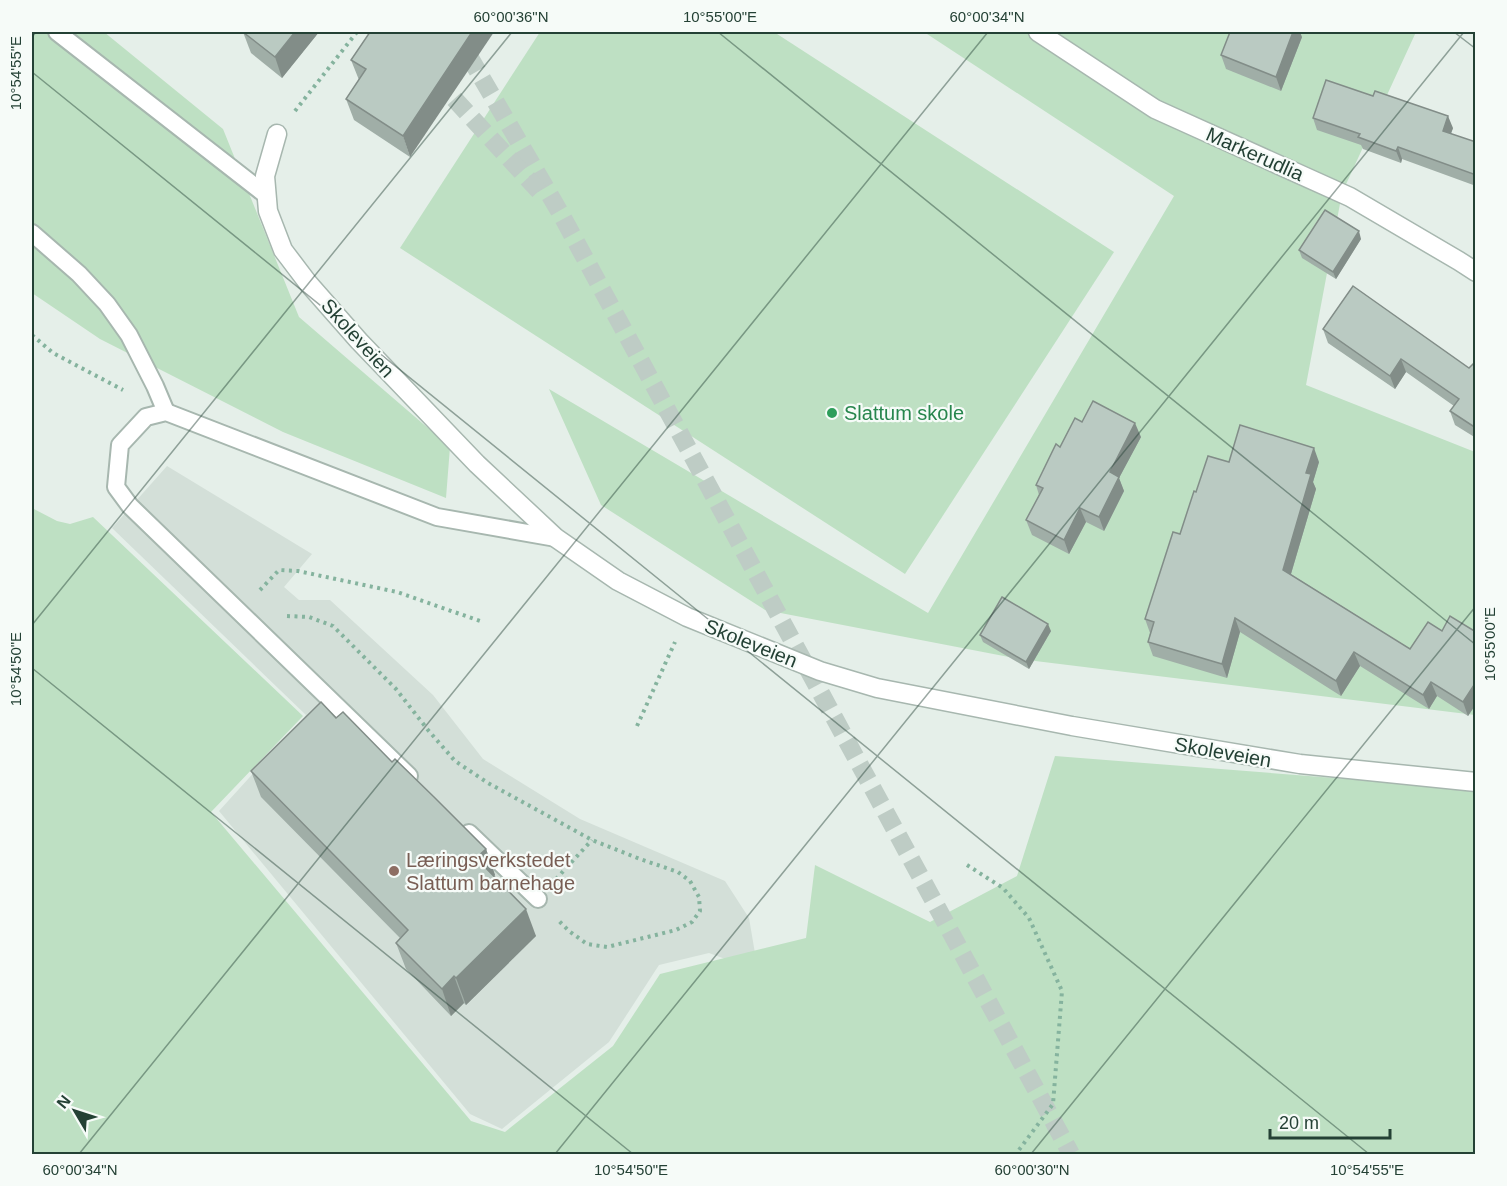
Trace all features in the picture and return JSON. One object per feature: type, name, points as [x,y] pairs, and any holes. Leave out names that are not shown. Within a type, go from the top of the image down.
[{"type":"street","name":"Markerudlia","points":[[1038,32],[1155,109],[1350,197],[1476,272]]},
{"type":"street","name":"Skoleveien","points":[[277,134],[265,176],[268,211],[283,250],[308,283],[359,341],[477,464],[556,538],[618,581],[687,617],[820,671],[877,688],[1072,726],[1300,765],[1476,782]]},
{"type":"lane","points":[[57,32],[266,195]]},
{"type":"lane","points":[[32,233],[78,274],[107,304],[129,334],[166,412]]},
{"type":"lane","points":[[418,784],[130,506],[116,487],[120,445],[146,417],[166,412],[437,517],[556,538]]},
{"type":"lane","points":[[461,825],[538,899]]},
{"type":"path","points":[[277,134],[357,32]]},
{"type":"path","points":[[32,335],[53,353],[166,412]]},
{"type":"path","points":[[238,612],[279,570],[298,571],[397,592],[480,621]]},
{"type":"path","points":[[238,612],[309,617],[333,626],[396,689],[455,760],[488,783],[592,840],[678,872],[690,881],[699,897],[700,911],[692,922],[676,930],[607,947],[587,944],[569,931],[538,899],[592,840]]},
{"type":"path","points":[[637,726],[687,617]]},
{"type":"path","points":[[967,865],[1003,888],[1029,918],[1062,991],[1053,1104],[1016,1155]]},
{"type":"shaded area","points":[[167,466],[312,554],[284,587],[299,600],[330,600],[433,695],[483,759],[580,819],[725,881],[749,918],[758,971],[709,953],[659,965],[609,1042],[502,1129],[470,1114],[219,811],[306,715],[112,528]]},
{"type":"green space","points":[[32,32],[104,32],[223,129],[299,317],[450,447],[446,498],[283,432],[100,339],[32,293]]},
{"type":"green space","name":"Slattum skole","points":[[540,32],[774,32],[1114,252],[905,574],[400,248]]},
{"type":"green space","points":[[924,32],[1416,32],[1342,193],[1306,385],[1475,452],[1475,715],[1019,659],[765,610],[601,505],[549,389],[928,613],[1174,196]]},
{"type":"green space","points":[[32,508],[57,521],[70,524],[93,517],[303,716],[211,812],[471,1121],[505,1132],[613,1046],[660,974],[806,938],[815,865],[930,922],[1017,876],[1055,756],[1475,789],[1475,1154],[32,1154]]},
{"type":"building","points":[[243,32],[295,32],[275,57]]},
{"type":"building","points":[[370,32],[472,32],[403,136],[346,99],[366,69],[351,60]]},
{"type":"building","points":[[1230,32],[1293,32],[1276,77],[1221,55]]},
{"type":"building","points":[[1326,80],[1373,96],[1375,91],[1448,116],[1443,131],[1476,142],[1476,175],[1398,147],[1396,151],[1358,137],[1360,134],[1313,118]]},
{"type":"building","points":[[1325,210],[1359,231],[1333,272],[1299,250]]},
{"type":"building","points":[[1353,286],[1469,368],[1476,361],[1476,428],[1450,411],[1459,399],[1401,359],[1390,376],[1323,329]]},
{"type":"building","points":[[1093,401],[1135,423],[1110,472],[1119,477],[1099,517],[1080,508],[1064,540],[1026,520],[1043,488],[1036,485],[1056,444],[1060,447],[1075,418],[1082,422]]},
{"type":"building","points":[[1240,425],[1314,448],[1306,473],[1311,474],[1283,570],[1410,649],[1428,622],[1442,631],[1450,616],[1476,632],[1476,682],[1463,702],[1431,682],[1423,695],[1354,652],[1336,681],[1235,618],[1222,664],[1148,642],[1154,622],[1145,619],[1173,532],[1180,534],[1208,456],[1229,462]]},
{"type":"building","points":[[1002,597],[1048,624],[1026,662],[980,635]]},
{"type":"building","points":[[321,702],[336,718],[343,712],[392,762],[395,759],[486,849],[476,858],[526,909],[442,989],[396,943],[408,930],[251,771]]},
{"type":"tunnel","points":[[455,32],[562,216],[1071,1154]]},
{"type":"tunnel","points":[[436,79],[539,191]]},
{"type":"place","name":"Slattum skole","points":[[832,413]]},
{"type":"place","name":"Læringsverkstedet Slattum barnehage","points":[[394,871]]}]
